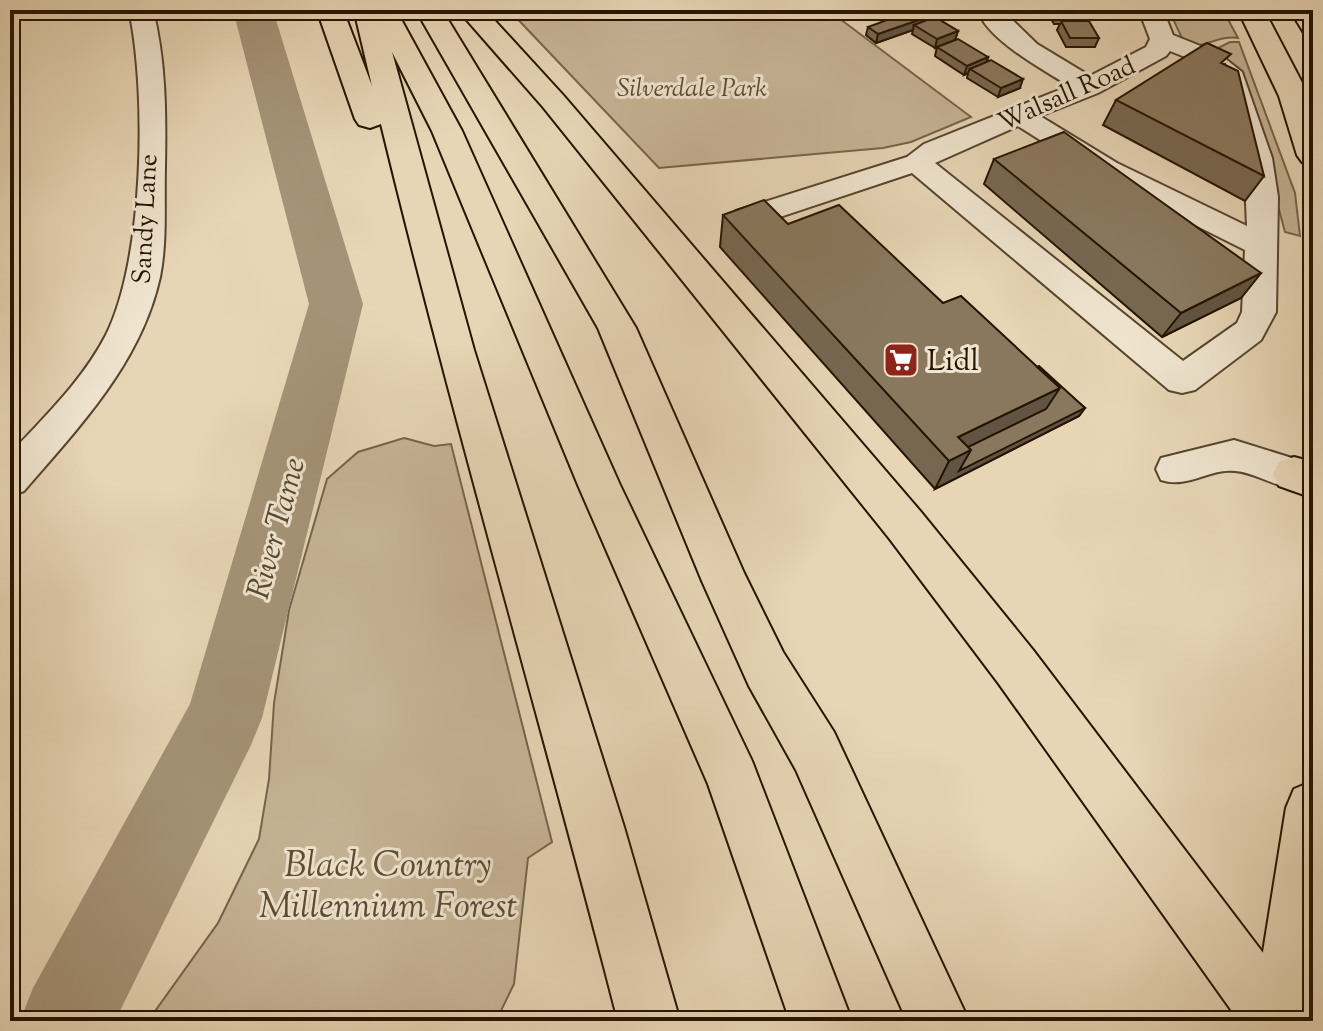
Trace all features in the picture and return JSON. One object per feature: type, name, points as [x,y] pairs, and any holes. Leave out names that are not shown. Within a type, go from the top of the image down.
[{"type":"main road","points":[[330,10],[455,350]]},
{"type":"main road","points":[[367,10],[455,350],[596,827],[649,1021]]},
{"type":"main road","points":[[383,10],[447,131],[599,485],[733,780],[821,1021]]},
{"type":"main road","points":[[429,10],[617,328],[737,607],[766,669],[815,751],[938,1021]]},
{"type":"main road","points":[[471,10],[553,101],[875,488],[1016,667],[1276,1021]]},
{"type":"main road","points":[[1251,10],[1294,96],[1313,155]]},
{"type":"main road","points":[[1303,10],[1313,27]]},
{"type":"main road","points":[[1283,1021],[1313,808]]},
{"type":"street","name":"Sandy Lane","points":[[10,480],[94,384],[134,318],[148,261],[149,237],[150,81],[147,29],[141,10]]},
{"type":"street","points":[[990,10],[992,17],[1028,49],[1089,87]]},
{"type":"street","name":"Walsall Road","points":[[747,218],[925,157],[1089,87],[1157,51],[1162,39],[1151,10]]},
{"type":"street","points":[[925,157],[1182,380],[1249,331],[1259,312],[1263,197],[1258,158],[1229,72],[1209,58],[1162,39]]},
{"type":"street","points":[[1020,115],[1057,143],[1261,245]]},
{"type":"street","points":[[1175,469],[1234,455],[1304,477]]},
{"type":"green space","name":"Silverdale Park","points":[[509,10],[828,10],[971,117],[911,142],[883,148],[659,168]]},
{"type":"green space","points":[[1169,10],[1223,10],[1238,38],[1185,45]]},
{"type":"green space","points":[[1230,42],[1239,42],[1295,193],[1300,236],[1285,232],[1248,94],[1210,52]]},
{"type":"green space","name":"Black Country Millennium Forest","points":[[404,438],[434,446],[451,444],[552,842],[528,858],[514,984],[496,1021],[148,1021],[218,923],[259,839],[269,779],[274,703],[289,610],[327,479],[358,452]]},
{"type":"building","points":[[914,10],[930,10],[936,14],[878,34],[868,27]]},
{"type":"building","points":[[1055,10],[1082,10],[1085,15],[1057,15]]},
{"type":"building","points":[[935,17],[958,31],[937,39],[914,25]]},
{"type":"building","points":[[1061,21],[1089,21],[1099,38],[1070,38]]},
{"type":"building","points":[[958,39],[988,57],[967,66],[937,47]]},
{"type":"building","points":[[1207,43],[1231,54],[1221,63],[1238,71],[1264,176],[1116,100]]},
{"type":"building","points":[[991,60],[1023,79],[1001,88],[970,69]]},
{"type":"building","points":[[1064,132],[1261,273],[1181,313],[994,159]]},
{"type":"building","name":"Lidl","points":[[764,200],[788,224],[839,205],[943,303],[961,296],[1060,388],[958,437],[971,450],[949,461],[723,215]]},
{"type":"building","points":[[1039,366],[1085,408],[959,471],[971,450],[968,447],[1046,409],[1060,388]]},
{"type":"waterway","name":"River Tame","points":[[66,1021],[224,718],[336,304],[253,10]]},
{"type":"place","name":"Lidl","points":[[901,360]]}]
